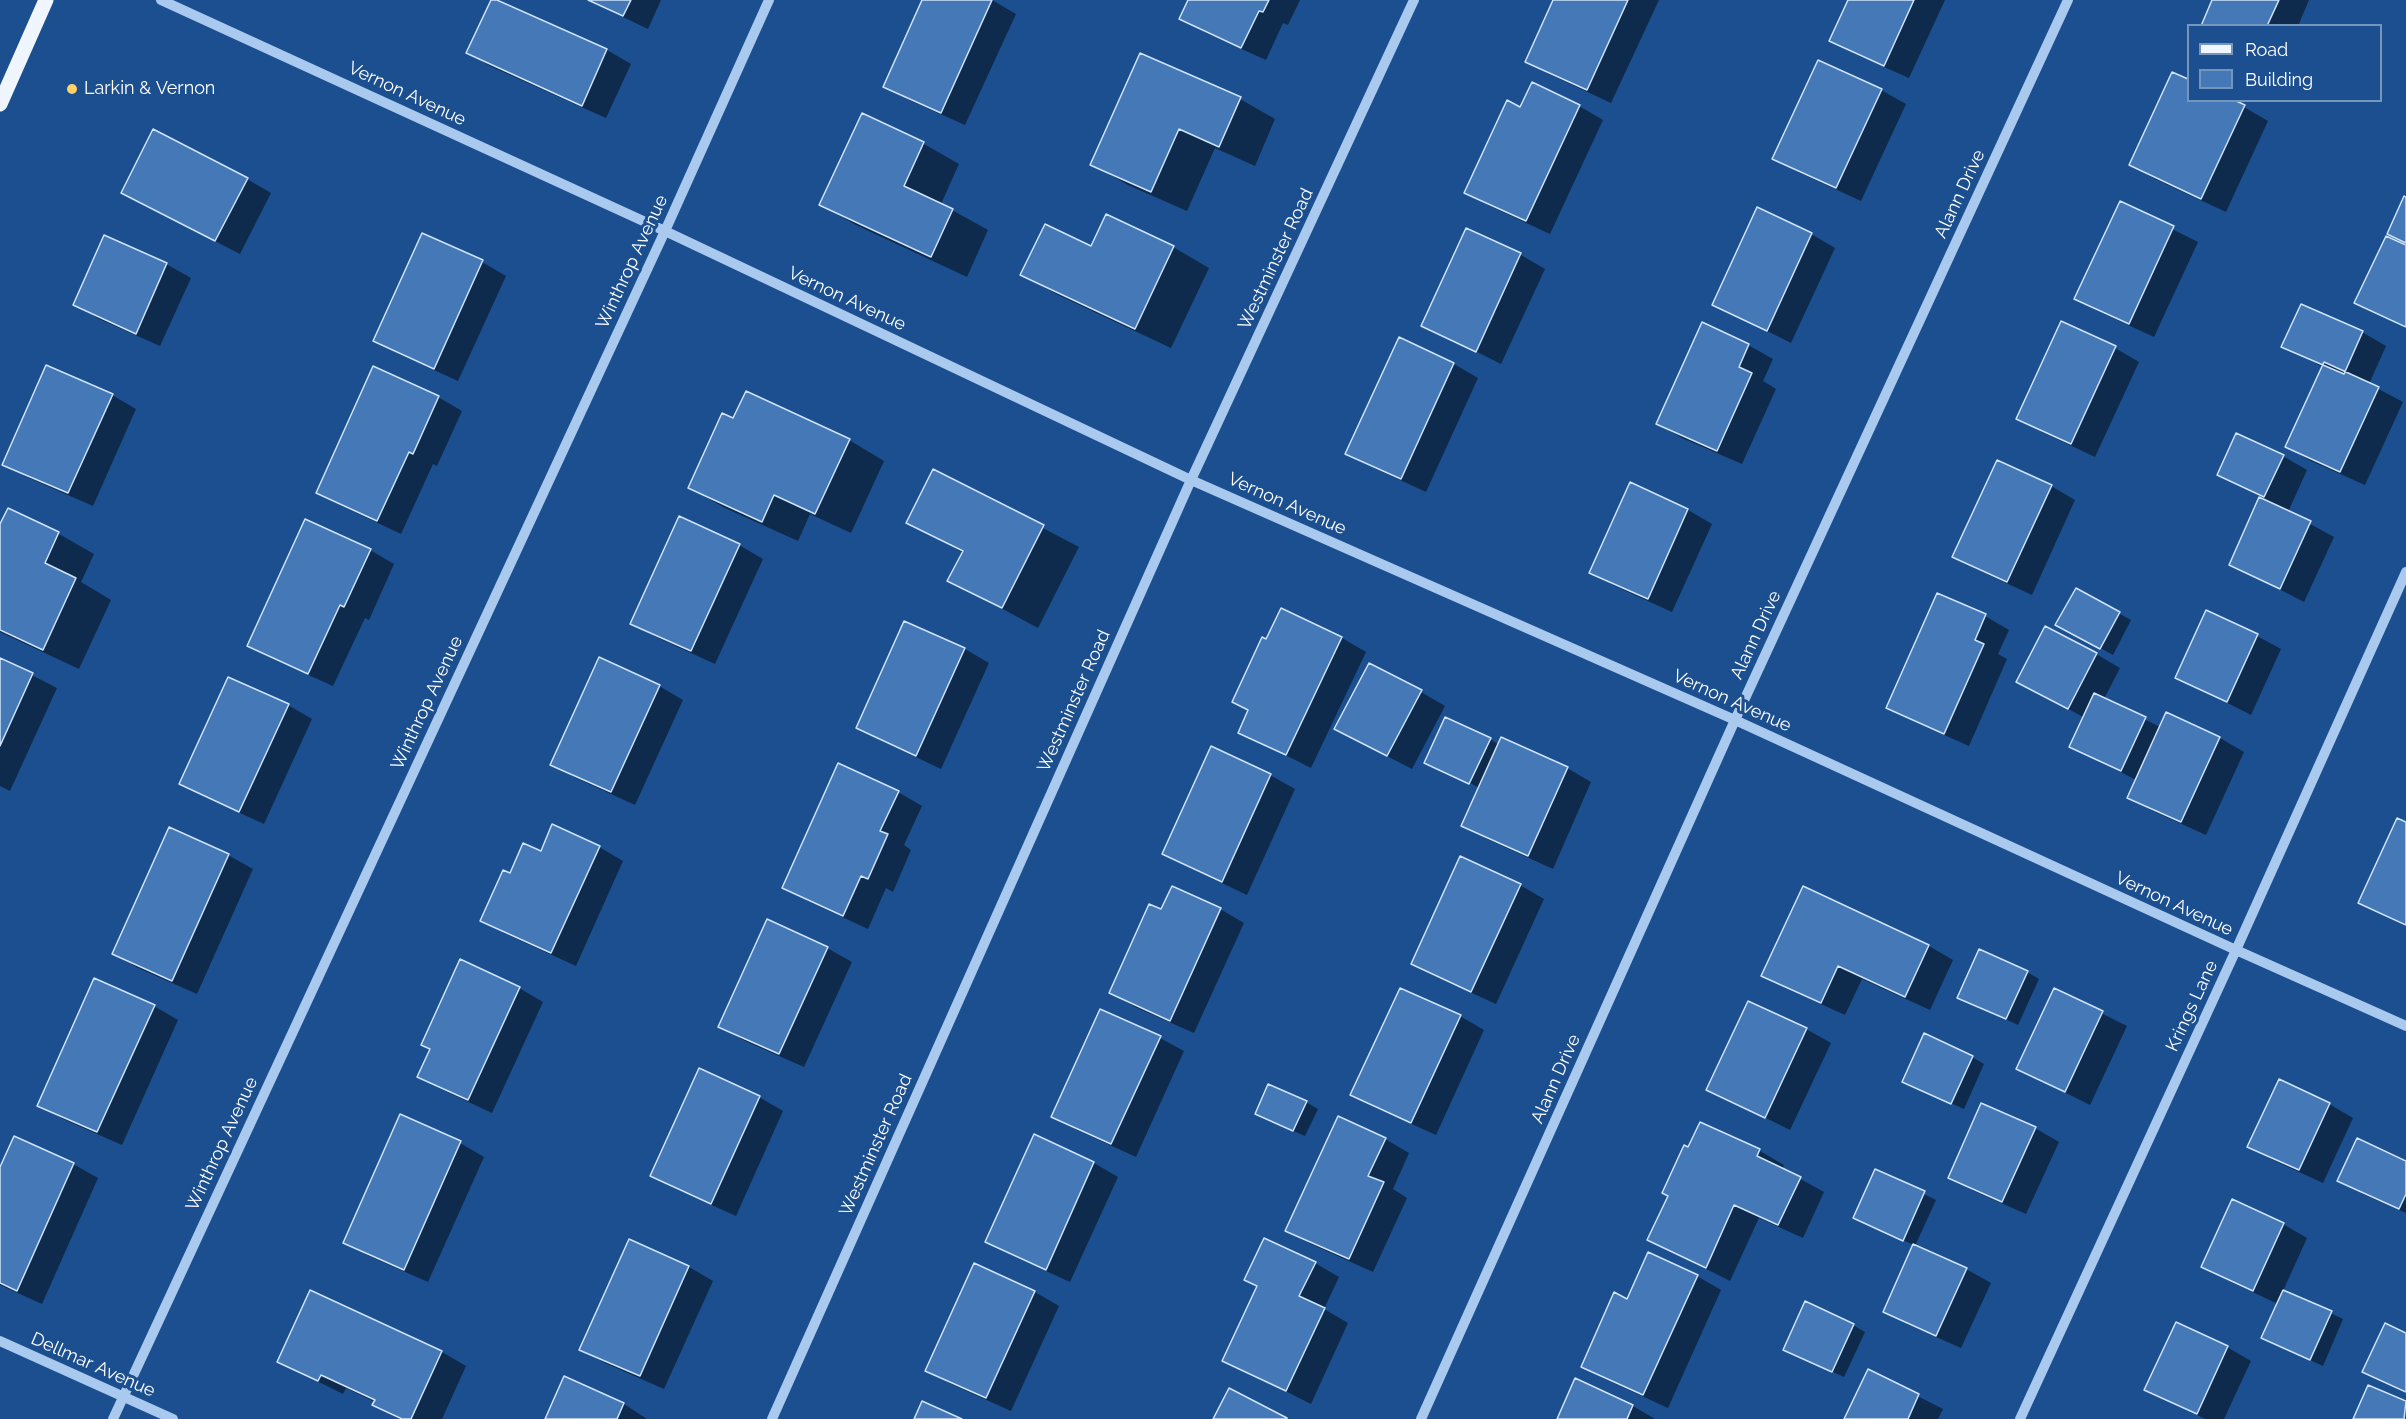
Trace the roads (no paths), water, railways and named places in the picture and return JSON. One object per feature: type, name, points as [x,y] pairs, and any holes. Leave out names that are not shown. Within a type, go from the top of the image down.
[{"type":"main road","points":[[0,104],[46,0]]},
{"type":"street","name":"Vernon Avenue","points":[[161,0],[665,231],[1191,480],[1735,720],[2406,1026]]},
{"type":"street","name":"Winthrop Avenue","points":[[113,1419],[665,231],[769,0]]},
{"type":"street","name":"Westminster Road","points":[[772,1419],[1191,480],[1414,0]]},
{"type":"street","name":"Alann Drive","points":[[1421,1419],[1735,720],[2068,0]]},
{"type":"street","name":"Krings Lane","points":[[2020,1419],[2236,950],[2406,572]]},
{"type":"street","name":"Dellmar Avenue","points":[[0,1341],[172,1419]]},
{"type":"place","name":"Larkin & Vernon","points":[[72,89]]}]
